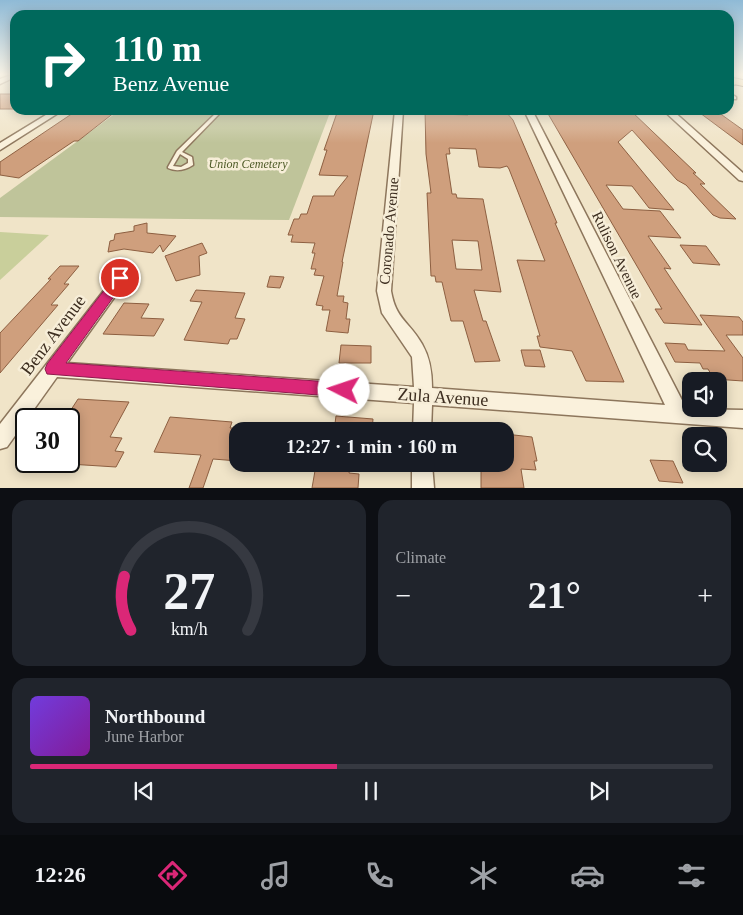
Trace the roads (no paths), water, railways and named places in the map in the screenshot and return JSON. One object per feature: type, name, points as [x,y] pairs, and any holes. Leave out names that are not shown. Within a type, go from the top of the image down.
[{"type":"street","points":[[0,147],[51,115]]},
{"type":"street","name":"Coronado Avenue","points":[[399,115],[384,302],[388,315],[412,342],[420,356],[423,372],[422,422]]},
{"type":"street","name":"Rulison Avenue","points":[[530,115],[679,414]]},
{"type":"street","points":[[673,115],[743,178]]},
{"type":"street","name":"Benz Avenue","points":[[0,440],[120,278]]},
{"type":"street","name":"Zula Avenue","points":[[53,369],[743,419]]},
{"type":"street","points":[[422,472],[423,488]]},
{"type":"lane","points":[[179,152],[215,115]]},
{"type":"park label","name":"Union Cemetery","points":[[248,164]]}]
